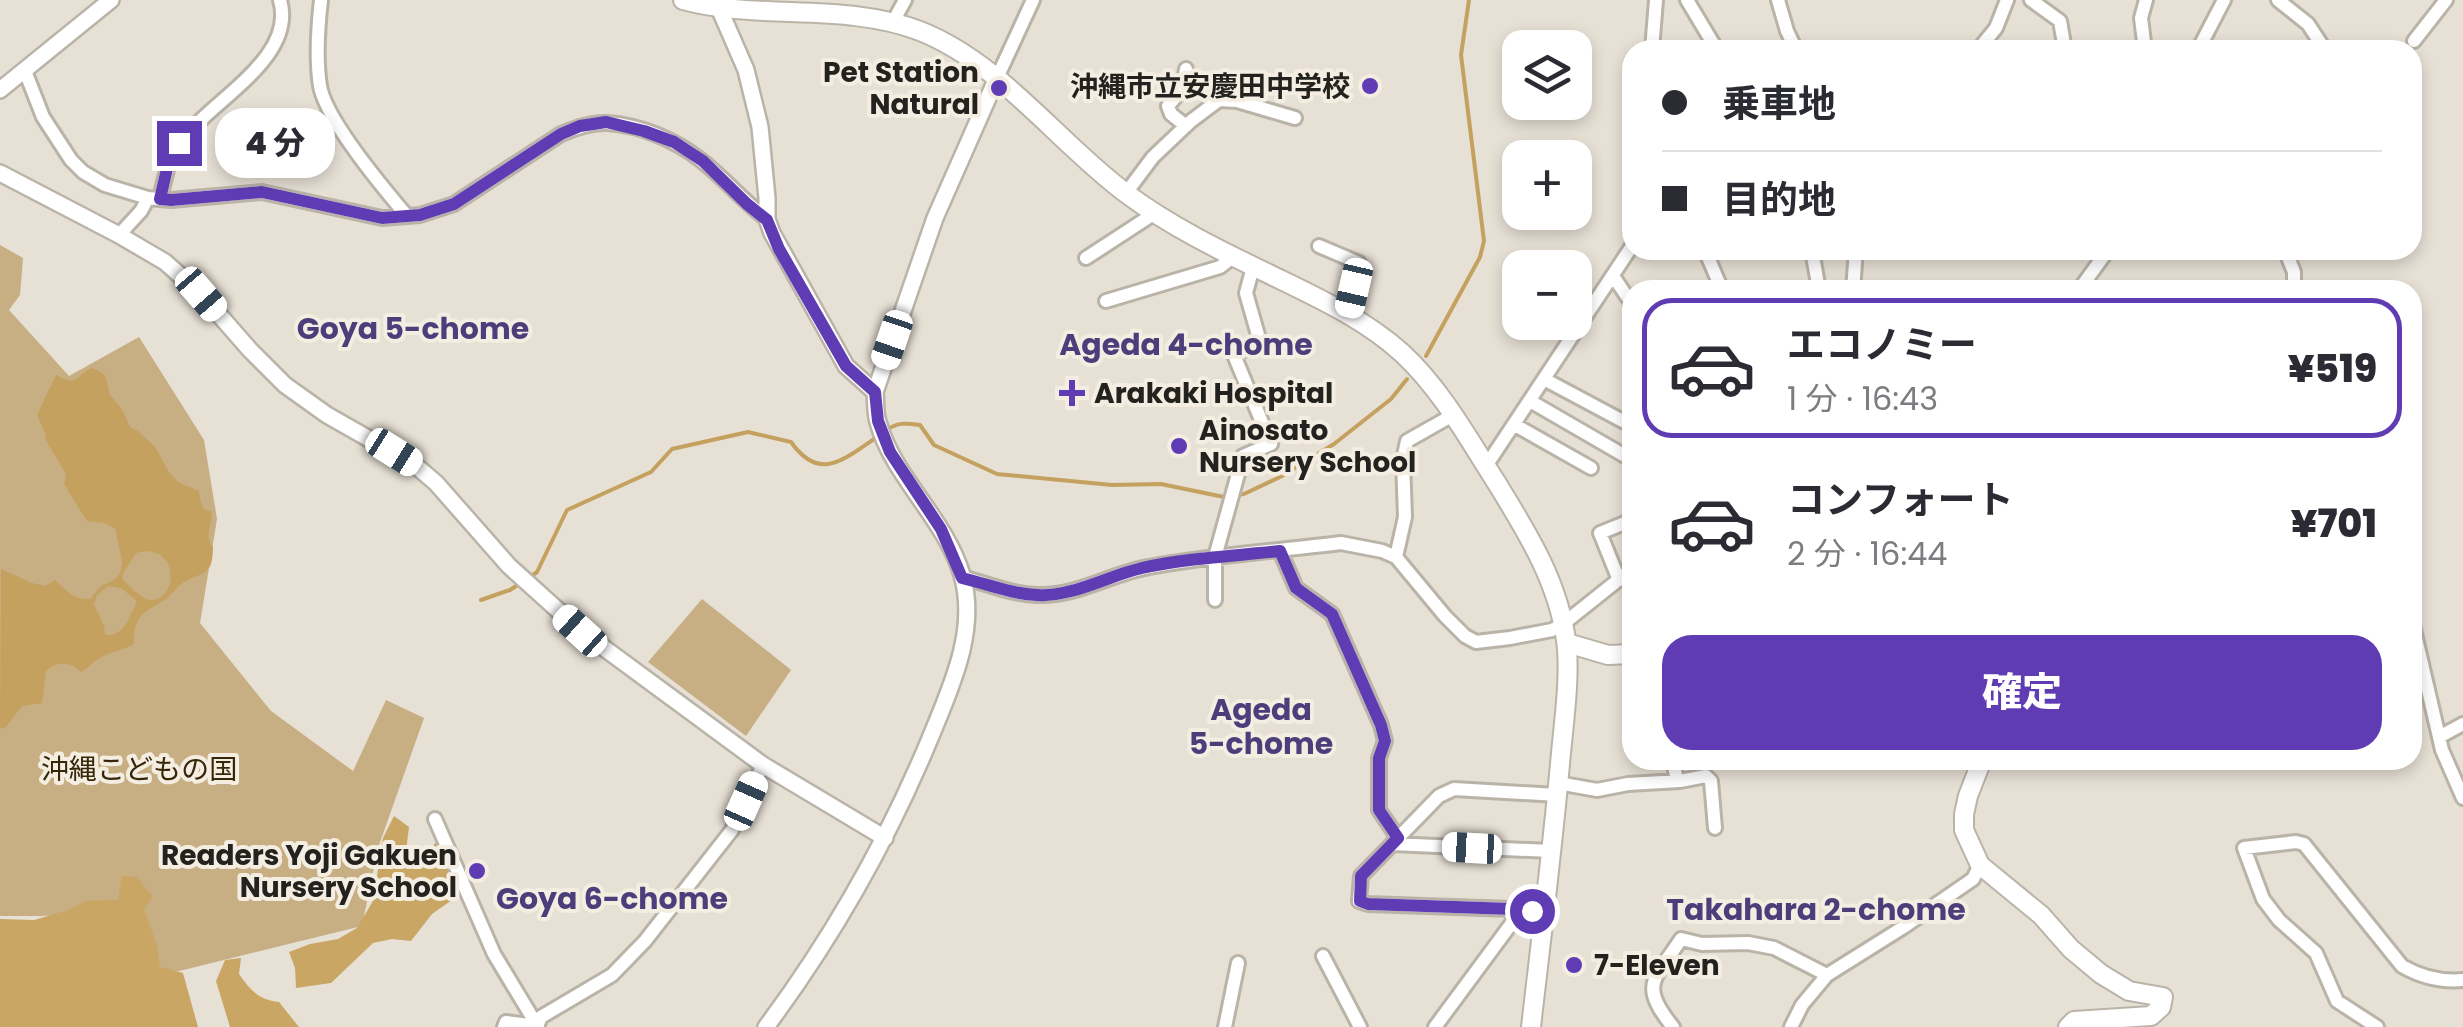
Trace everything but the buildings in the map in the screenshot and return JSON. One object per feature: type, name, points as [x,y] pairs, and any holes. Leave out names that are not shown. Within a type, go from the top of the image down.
[{"type":"main road","points":[[682,0],[719,8],[836,14],[893,22],[954,47],[967,54],[1126,193],[1253,267],[1370,327],[1433,387],[1522,524],[1546,570],[1567,644],[1566,699],[1551,851],[1536,912],[1531,1027]]},
{"type":"main road","points":[[1567,644],[1608,655],[1622,654]]},
{"type":"main road","points":[[1978,770],[1968,796],[1964,830],[1980,865],[2041,915],[2100,974],[2130,991],[2163,997],[2151,1016],[2074,1021],[2068,1027]]},
{"type":"street","points":[[119,235],[154,199],[179,143],[272,51],[280,33],[280,0]]},
{"type":"street","points":[[321,0],[320,88],[364,162],[407,216]]},
{"type":"street","points":[[893,22],[904,0]]},
{"type":"street","points":[[766,1027],[829,934],[885,838],[949,692],[961,654],[966,605],[962,578],[941,529],[890,452],[882,433],[875,392],[935,218],[1032,0]]},
{"type":"street","points":[[1653,40],[1656,0]]},
{"type":"street","points":[[1687,0],[1711,40]]},
{"type":"street","points":[[1778,0],[1791,40]]},
{"type":"street","points":[[1986,40],[1996,28],[2007,0]]},
{"type":"street","points":[[2031,0],[2060,22],[2063,40]]},
{"type":"street","points":[[2144,40],[2141,18],[2146,0]]},
{"type":"street","points":[[2205,40],[2224,0]]},
{"type":"street","points":[[2278,0],[2308,24],[2319,40]]},
{"type":"street","points":[[2415,40],[2446,0]]},
{"type":"street","points":[[0,90],[102,3]]},
{"type":"street","points":[[719,8],[746,70],[760,127],[767,220],[779,249],[846,366],[875,392]]},
{"type":"street","points":[[1186,68],[1182,88],[1168,106],[1171,114],[1186,126]]},
{"type":"street","points":[[25,71],[43,116],[82,172],[105,185],[154,199],[262,192],[382,218],[420,215],[454,204],[561,134],[606,122],[674,142],[703,161],[767,220]]},
{"type":"street","points":[[1126,193],[1153,157],[1219,100],[1238,100],[1295,118]]},
{"type":"street","points":[[0,173],[165,262],[285,385],[436,483],[524,580],[580,631],[763,765],[885,838]]},
{"type":"street","points":[[1086,258],[1155,213]]},
{"type":"street","points":[[1319,246],[1360,263],[1348,314]]},
{"type":"street","points":[[1106,301],[1220,267],[1234,256]]},
{"type":"street","points":[[1486,466],[1623,260]]},
{"type":"street","points":[[1215,600],[1215,557],[1243,456],[1271,444],[1234,356],[1260,342],[1246,293],[1253,267]]},
{"type":"street","points":[[1613,276],[1622,289]]},
{"type":"street","points":[[1544,380],[1622,421]]},
{"type":"street","points":[[1530,401],[1622,454]]},
{"type":"street","points":[[1396,557],[1406,516],[1403,460],[1407,441],[1453,415]]},
{"type":"street","points":[[1515,425],[1591,468]]},
{"type":"street","points":[[1618,580],[1600,534],[1622,524]]},
{"type":"street","points":[[962,578],[998,590],[1060,594],[1145,567],[1341,543],[1396,557],[1445,616],[1476,642],[1552,630],[1622,577]]},
{"type":"street","points":[[1280,551],[1296,588],[1332,614],[1381,725],[1385,741],[1379,758],[1379,810],[1395,841]]},
{"type":"street","points":[[2422,664],[2446,760],[2463,798]]},
{"type":"street","points":[[2439,737],[2463,724]]},
{"type":"street","points":[[537,1026],[541,1018],[612,975],[645,941],[732,830],[763,765]]},
{"type":"street","points":[[1674,770],[1676,781]]},
{"type":"street","points":[[1536,912],[1368,904],[1360,901],[1361,876],[1440,796],[1454,790],[1597,790],[1706,776],[1711,781],[1715,828]]},
{"type":"street","points":[[435,819],[494,954],[537,1026]]},
{"type":"street","points":[[1395,841],[1551,851]]},
{"type":"street","points":[[2377,1027],[2338,1001],[2316,952],[2279,920],[2263,899],[2244,848],[2304,844],[2402,966],[2431,978],[2463,980]]},
{"type":"street","points":[[1791,1027],[1802,1005],[1827,975],[1973,879],[1980,865]]},
{"type":"street","points":[[1435,1027],[1517,916],[1536,912]]},
{"type":"street","points":[[1672,1027],[1651,989],[1681,938],[1702,944],[1748,943],[1774,948],[1827,975]]},
{"type":"street","points":[[1323,956],[1360,1027]]},
{"type":"street","points":[[1225,1027],[1238,963]]},
{"type":"street","points":[[504,1027],[506,1022],[537,1026]]},
{"type":"green space","name":"沖縄こどもの国","points":[[0,245],[23,258],[20,295],[9,310],[69,376],[139,337],[204,440],[217,519],[200,623],[271,711],[353,771],[386,700],[424,718],[378,848],[362,926],[159,976],[139,910],[0,916]]},
{"type":"green space","points":[[702,599],[791,670],[746,736],[648,662]]},
{"type":"shaded area","points":[[93,368],[105,375],[110,395],[130,427],[155,447],[178,482],[199,491],[204,509],[212,512],[211,565],[140,617],[134,644],[99,659],[81,672],[68,664],[46,671],[42,703],[22,706],[0,729],[1,569],[45,586],[55,580],[84,599],[90,599],[120,573],[116,529],[87,521],[64,484],[66,474],[45,439],[37,415],[56,375],[74,380]],"holes":[[[136,553],[157,553],[169,567],[169,586],[158,599],[143,597],[123,580],[122,575]],[[108,586],[121,588],[137,601],[125,625],[111,635],[105,634],[94,604],[97,595]]]},
{"type":"shaded area","points":[[394,816],[409,827],[406,851],[422,859],[438,840],[459,895],[432,914],[411,941],[373,943],[331,983],[296,988],[289,952],[338,939],[357,928],[373,901],[383,838]]},
{"type":"shaded area","points":[[122,876],[137,877],[153,897],[144,909],[160,967],[183,973],[198,1027],[0,1027],[0,919],[34,920],[86,901],[118,900]]},
{"type":"shaded area","points":[[241,958],[239,974],[247,985],[260,996],[279,1002],[299,1027],[230,1027],[216,981],[225,960]]},
{"type":"waterway","points":[[1426,356],[1480,257],[1484,241],[1461,55],[1469,0]]},
{"type":"waterway","points":[[885,431],[901,424],[920,425],[934,445],[997,474],[1112,485],[1161,484],[1224,497],[1244,494],[1282,476],[1334,444],[1391,399],[1407,379]]},
{"type":"waterway","points":[[530,577],[537,572],[567,510],[651,472],[672,449],[748,432],[791,442],[812,462],[822,464],[843,459],[877,437]]},
{"type":"waterway","points":[[481,600],[522,582]]},
{"type":"place","name":"沖縄市立安慶田中学校","points":[[1370,86]]},
{"type":"place","name":"Pet Station Natural","points":[[999,88]]},
{"type":"place","name":"Arakaki Hospital","points":[[1072,393]]},
{"type":"place","name":"Ainosato Nursery School","points":[[1179,446]]},
{"type":"place","name":"Readers Yoji Gakuen Nursery School","points":[[477,871]]},
{"type":"place","name":"7-Eleven","points":[[1574,965]]},
{"type":"district","name":"Goya 5-chome","points":[[413,329]]},
{"type":"district","name":"Ageda 4-chome","points":[[1186,345]]},
{"type":"district","name":"Ageda 5-chome","points":[[1261,727]]},
{"type":"district","name":"Goya 6-chome","points":[[612,899]]},
{"type":"district","name":"Takahara 2-chome","points":[[1816,910]]},
{"type":"route","points":[[179,143],[169,160],[160,199],[262,192],[382,218],[420,215],[454,204],[561,134],[580,126],[606,122],[674,142],[703,161],[767,220],[779,249],[846,366],[875,392],[878,421],[890,452],[941,529],[962,578],[998,590],[1060,594],[1145,567],[1280,551],[1296,588],[1332,614],[1385,741],[1379,758],[1379,810],[1398,838],[1361,876],[1360,901],[1532,911]]}]
